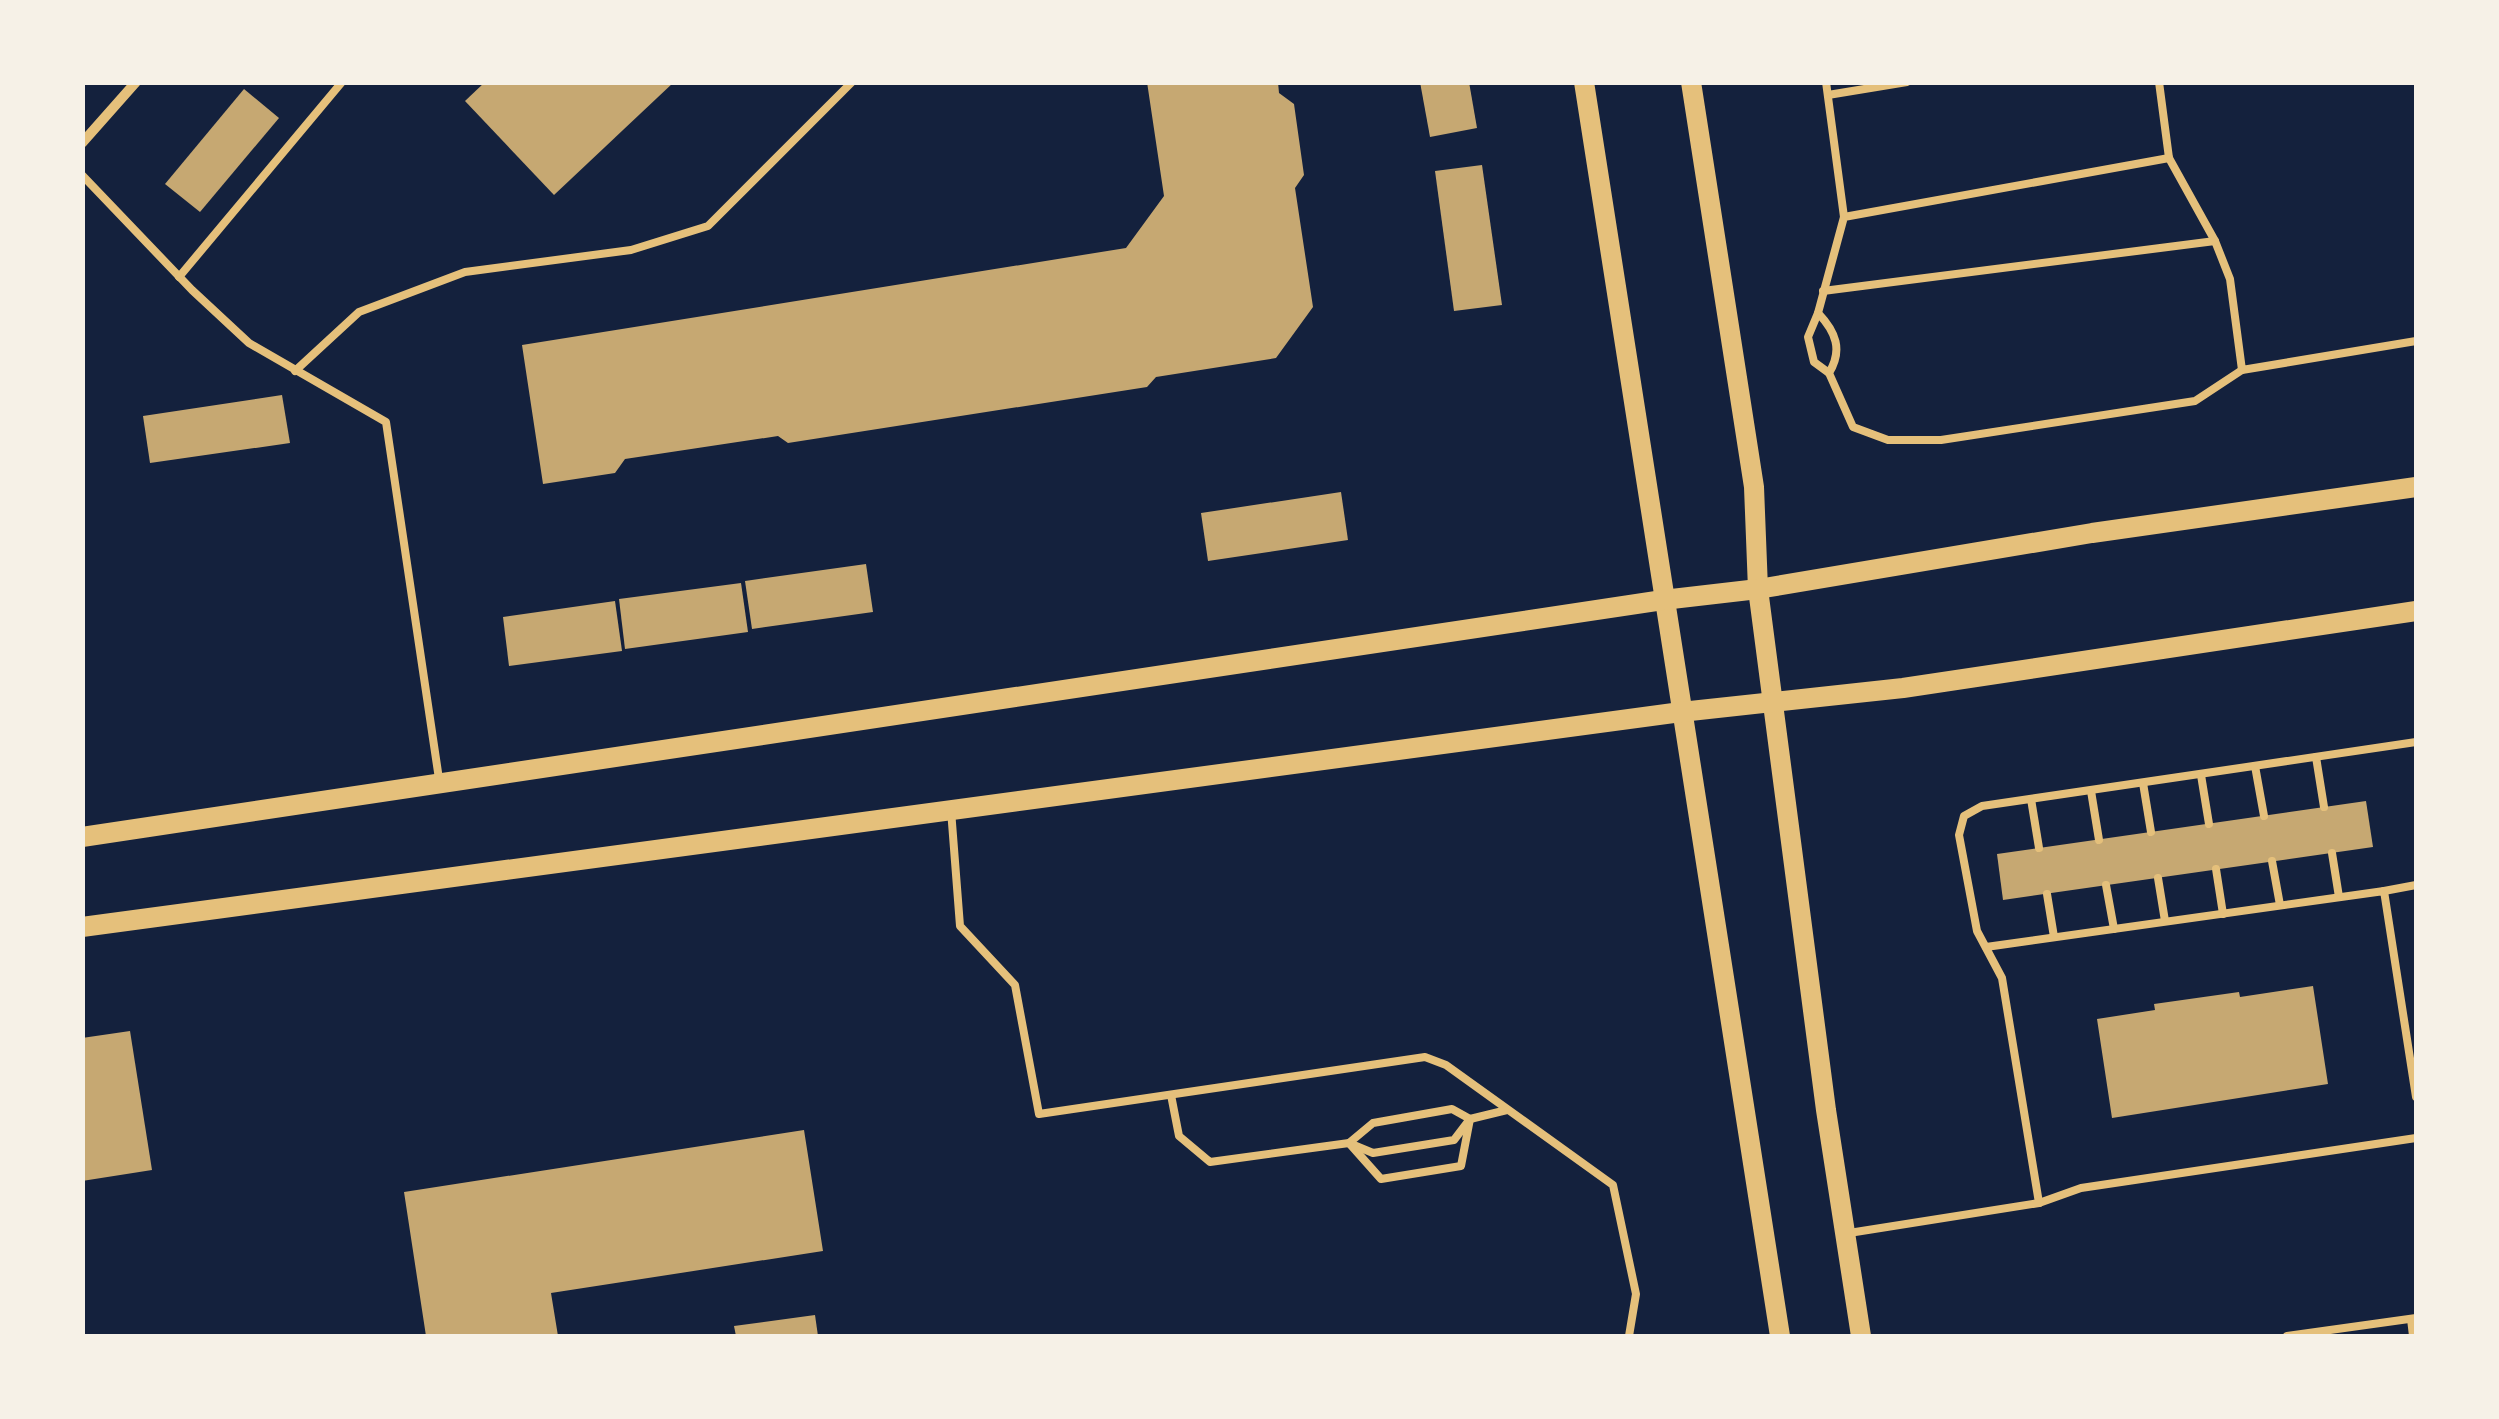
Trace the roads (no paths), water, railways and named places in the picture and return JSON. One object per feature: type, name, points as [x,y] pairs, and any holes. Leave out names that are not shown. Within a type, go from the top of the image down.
[{"type":"main road","points":[[1584,82],[1780,1336]]},
{"type":"main road","points":[[1691,82],[1754,487],[1758,589],[1861,1336]]},
{"type":"main road","points":[[82,837],[1663,600],[1758,589],[2092,533],[2416,486]]},
{"type":"main road","points":[[82,927],[1681,712],[1903,688],[2416,611]]},
{"type":"street","points":[[82,143],[136,82]]},
{"type":"lane","points":[[180,277],[342,82]]},
{"type":"lane","points":[[295,370],[359,312],[465,272],[631,250],[708,226],[852,82]]},
{"type":"lane","points":[[1826,82],[1844,217],[1808,338],[1814,362],[1829,373],[1853,427],[1888,440],[1942,440],[2195,401],[2242,370],[2416,341]]},
{"type":"lane","points":[[1828,96],[1908,82]]},
{"type":"lane","points":[[2159,82],[2169,158],[2215,241],[2230,279],[2242,370]]},
{"type":"lane","points":[[1844,217],[2169,158]]},
{"type":"lane","points":[[82,176],[248,343],[386,422],[440,784]]},
{"type":"lane","points":[[1823,291],[2215,241]]},
{"type":"lane","points":[[1818,313],[1834,330],[1838,359],[1829,373]]},
{"type":"lane","points":[[2039,1203],[2002,978],[1977,931],[1959,835],[1964,816],[1982,806],[2416,742]]},
{"type":"lane","points":[[2316,757],[2324,807]]},
{"type":"lane","points":[[2255,766],[2264,816]]},
{"type":"lane","points":[[2201,775],[2208,824]]},
{"type":"lane","points":[[2144,783],[2151,832]]},
{"type":"lane","points":[[2091,791],[2098,840]]},
{"type":"lane","points":[[2031,799],[2039,848]]},
{"type":"lane","points":[[950,809],[960,926],[1014,985],[1039,1114],[1425,1057],[1446,1066],[1613,1185],[1636,1294],[1629,1336]]},
{"type":"lane","points":[[2332,852],[2339,898]]},
{"type":"lane","points":[[2272,861],[2280,905]]},
{"type":"lane","points":[[2216,870],[2223,914]]},
{"type":"lane","points":[[2158,878],[2166,921]]},
{"type":"lane","points":[[2106,885],[2114,929]]},
{"type":"lane","points":[[1986,947],[2416,885]]},
{"type":"lane","points":[[2384,891],[2416,1097]]},
{"type":"lane","points":[[2047,894],[2054,938]]},
{"type":"lane","points":[[1171,1095],[1180,1136],[1210,1162],[1349,1143],[1373,1152],[1454,1140],[1470,1119],[1508,1110]]},
{"type":"lane","points":[[1349,1143],[1373,1123],[1452,1109],[1470,1119]]},
{"type":"lane","points":[[1349,1143],[1381,1179],[1461,1166],[1470,1119]]},
{"type":"lane","points":[[1844,1234],[2039,1203],[2081,1188],[2416,1138]]},
{"type":"lane","points":[[2290,1336],[2414,1319],[2413,1336]]}]
